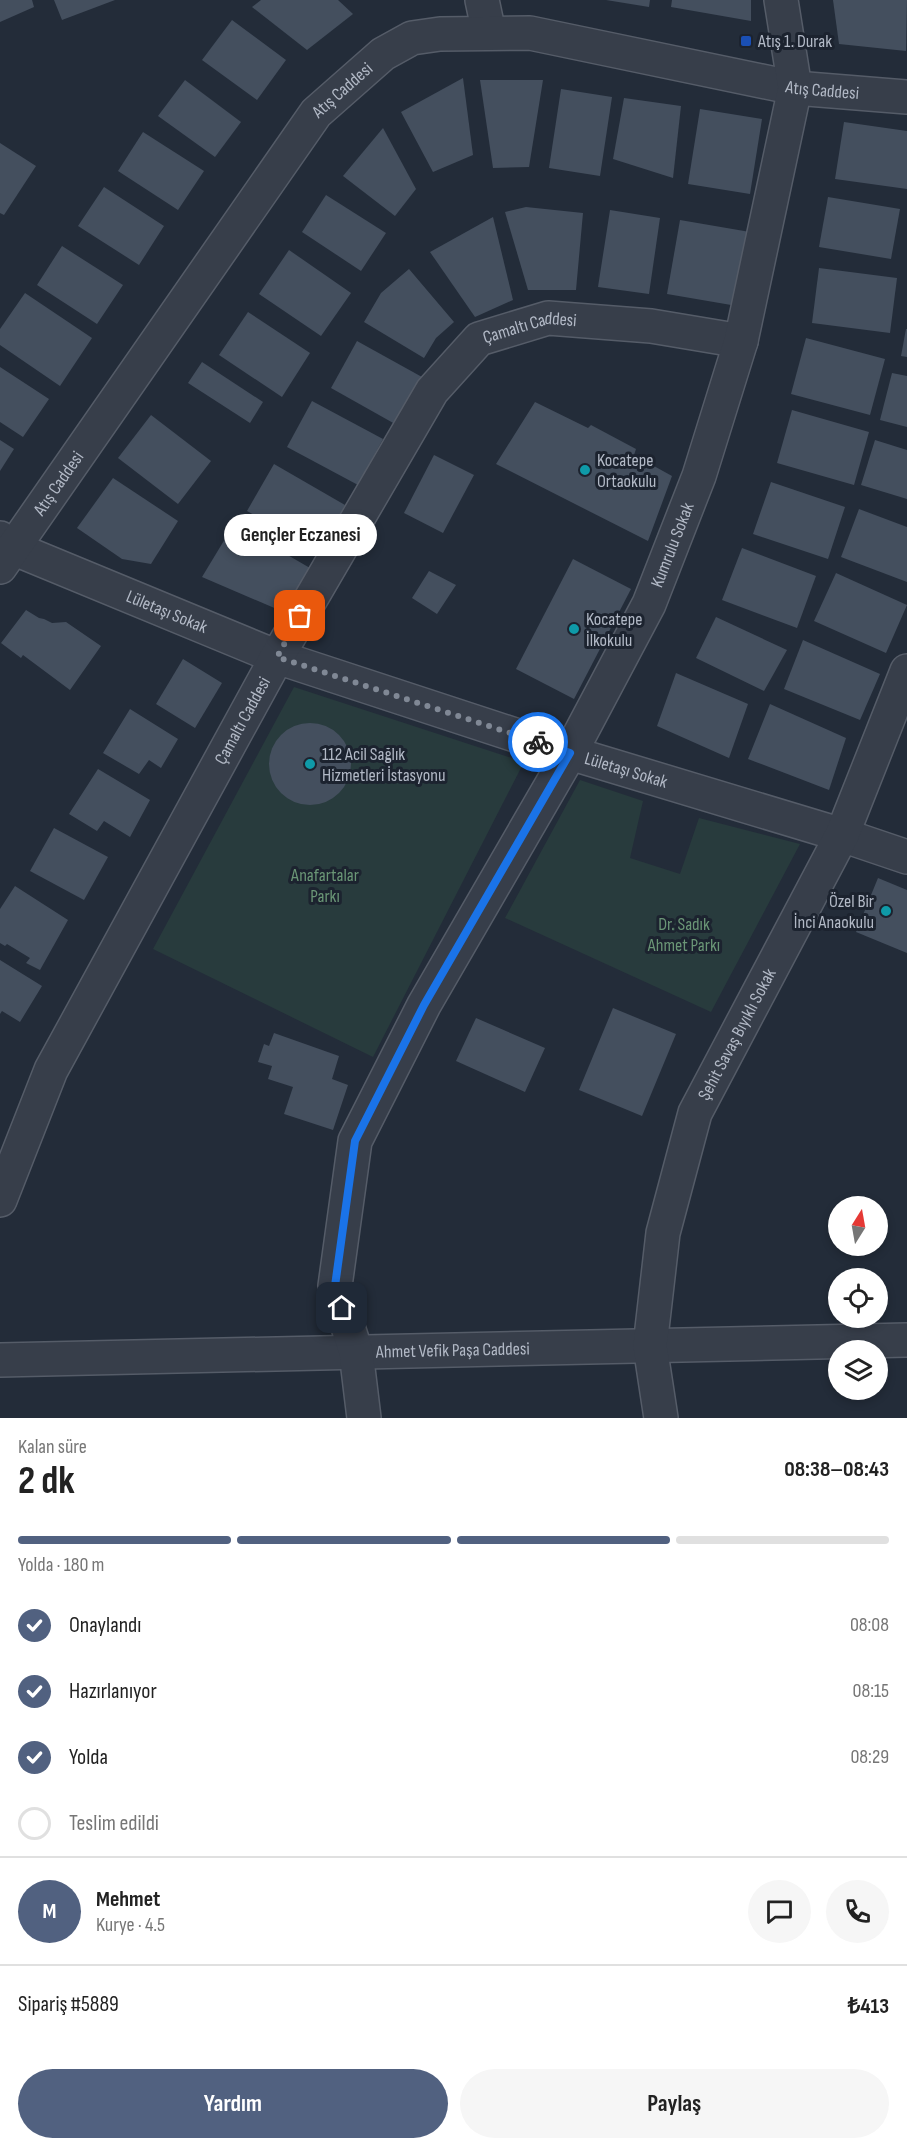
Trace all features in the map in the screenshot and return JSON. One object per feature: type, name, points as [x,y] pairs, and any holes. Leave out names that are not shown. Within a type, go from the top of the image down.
[{"type":"street","points":[[482,0],[489,33]]},
{"type":"street","name":"Kumrulu Sokak","points":[[364,1418],[356,1352],[335,1286],[355,1141],[424,1005],[570,753],[649,604],[699,476],[741,341],[795,88],[781,0]]},
{"type":"street","name":"Atış Caddesi","points":[[4,551],[316,113],[383,54],[412,38],[440,34],[530,33],[795,88],[907,98]]},
{"type":"street","name":"Çamaltı Caddesi","points":[[0,1200],[51,1070],[277,657],[432,391],[478,339],[548,318],[651,326],[741,341]]},
{"type":"street","name":"Lületaşı Sokak","points":[[4,551],[277,657],[570,753],[842,835],[907,857]]},
{"type":"street","name":"Şehit Savaş Bıyıklı Sokak","points":[[661,1418],[650,1346],[663,1233],[695,1113],[842,835],[907,671]]},
{"type":"street","name":"Ahmet Vefik Paşa Caddesi","points":[[0,1360],[907,1340]]},
{"type":"green space","name":"Anafartalar Parkı","points":[[294,687],[524,762],[373,1057],[153,949]]},
{"type":"green space","name":"Dr. Sadık Ahmet Parkı","points":[[580,780],[643,801],[630,858],[680,874],[699,818],[800,844],[711,1012],[505,918]]},
{"type":"building","points":[[0,0],[32,0],[34,7],[0,22]]},
{"type":"building","points":[[54,0],[115,0],[62,20]]},
{"type":"building","points":[[261,0],[338,0],[353,14],[307,50],[252,7]]},
{"type":"building","points":[[606,0],[650,0],[649,7]]},
{"type":"building","points":[[672,0],[751,0],[751,21],[671,7]]},
{"type":"building","points":[[833,0],[907,0],[906,51],[839,44]]},
{"type":"building","points":[[232,20],[286,60],[257,100],[202,60]]},
{"type":"building","points":[[463,78],[473,155],[433,172],[401,112]]},
{"type":"building","points":[[185,80],[241,122],[215,157],[158,116]]},
{"type":"building","points":[[480,80],[543,80],[529,167],[493,168]]},
{"type":"building","points":[[561,89],[612,97],[600,176],[549,168]]},
{"type":"building","points":[[624,98],[681,106],[673,178],[613,159]]},
{"type":"building","points":[[700,109],[762,119],[750,194],[688,184]]},
{"type":"building","points":[[844,122],[907,131],[907,189],[835,179]]},
{"type":"building","points":[[383,128],[416,189],[395,216],[343,176]]},
{"type":"building","points":[[143,132],[204,171],[178,210],[118,171]]},
{"type":"building","points":[[0,143],[36,166],[4,215],[0,213]]},
{"type":"building","points":[[104,187],[164,226],[139,265],[78,226]]},
{"type":"building","points":[[326,195],[386,233],[361,271],[302,232]]},
{"type":"building","points":[[828,197],[900,209],[891,259],[819,247]]},
{"type":"building","points":[[526,207],[583,213],[576,290],[528,290],[505,212]]},
{"type":"building","points":[[610,210],[660,218],[649,294],[598,287]]},
{"type":"building","points":[[493,217],[513,300],[475,317],[430,252]]},
{"type":"building","points":[[680,220],[750,232],[737,306],[667,294]]},
{"type":"building","points":[[62,246],[123,285],[97,324],[37,285]]},
{"type":"building","points":[[289,250],[351,293],[321,336],[259,294]]},
{"type":"building","points":[[819,268],[897,278],[890,333],[812,323]]},
{"type":"building","points":[[409,269],[454,322],[436,338],[424,358],[364,322],[381,293]]},
{"type":"building","points":[[25,293],[92,338],[60,386],[0,345],[0,329]]},
{"type":"building","points":[[248,312],[310,353],[282,397],[219,355]]},
{"type":"building","points":[[907,329],[907,357],[901,356]]},
{"type":"building","points":[[806,338],[885,359],[870,415],[791,394]]},
{"type":"building","points":[[357,341],[422,377],[395,424],[331,388]]},
{"type":"building","points":[[202,362],[263,402],[250,423],[188,383]]},
{"type":"building","points":[[0,367],[49,399],[23,437],[0,422]]},
{"type":"building","points":[[892,373],[907,376],[907,427],[880,420]]},
{"type":"building","points":[[312,401],[383,439],[358,485],[287,447]]},
{"type":"building","name":"Kocatepe Ortaokulu","points":[[535,402],[588,428],[591,425],[636,449],[634,455],[672,476],[648,541],[496,464]]},
{"type":"building","points":[[792,410],[869,432],[854,485],[777,463]]},
{"type":"building","points":[[151,415],[211,461],[178,504],[118,458]]},
{"type":"building","points":[[0,440],[14,449],[0,471]]},
{"type":"building","points":[[875,440],[907,450],[907,499],[861,485]]},
{"type":"building","points":[[434,455],[474,475],[443,533],[404,513]]},
{"type":"building","points":[[274,464],[345,505],[320,551],[247,511]]},
{"type":"building","points":[[113,478],[178,521],[151,564],[122,559],[77,528]]},
{"type":"building","points":[[771,482],[845,507],[828,559],[753,534]]},
{"type":"building","points":[[859,509],[907,527],[907,582],[841,557]]},
{"type":"building","points":[[234,524],[310,568],[286,613],[202,577]]},
{"type":"building","points":[[742,548],[816,576],[797,628],[722,600]]},
{"type":"building","name":"Kocatepe İlkokulu","points":[[573,559],[631,589],[574,699],[516,669]]},
{"type":"building","points":[[429,571],[456,585],[437,614],[412,598]]},
{"type":"building","points":[[836,573],[907,605],[886,653],[814,621]]},
{"type":"building","points":[[26,610],[52,623],[66,622],[101,646],[70,690],[23,655],[21,658],[1,643]]},
{"type":"building","points":[[716,617],[787,650],[764,691],[696,658]]},
{"type":"building","points":[[803,640],[880,674],[860,720],[784,689]]},
{"type":"building","points":[[183,659],[222,683],[195,728],[156,704]]},
{"type":"building","points":[[676,673],[748,704],[729,758],[657,726]]},
{"type":"building","points":[[770,704],[846,738],[829,790],[748,759]]},
{"type":"building","points":[[130,709],[178,739],[161,768],[149,760],[139,774],[103,753]]},
{"type":"building","name":"112 Acil Sağlık Hizmetleri İstasyonu","points":[[310,723],[326,726],[339,735],[348,748],[351,764],[348,780],[339,793],[326,802],[310,805],[294,802],[281,793],[272,780],[269,764],[272,748],[281,735],[294,726]]},
{"type":"building","points":[[98,769],[150,800],[130,837],[104,821],[97,831],[69,814]]},
{"type":"building","points":[[54,828],[108,857],[84,900],[30,871]]},
{"type":"building","name":"Özel Bir İnci Anaokulu","points":[[878,878],[907,890],[907,953],[856,932]]},
{"type":"building","points":[[15,886],[68,920],[40,970],[26,963],[30,958],[7,944],[5,946],[0,943],[0,909]]},
{"type":"building","points":[[0,960],[42,986],[20,1022],[2,1011],[0,1014]]},
{"type":"building","points":[[613,1008],[676,1034],[642,1116],[579,1090]]},
{"type":"building","points":[[476,1018],[545,1048],[525,1092],[456,1061]]},
{"type":"building","points":[[274,1033],[339,1056],[332,1079],[348,1085],[333,1130],[284,1114],[293,1087],[268,1079],[272,1066],[258,1062],[264,1044],[269,1046]]},
{"type":"way so far","points":[[300,616],[277,657],[538,742]]},
{"type":"place","name":"Atış 1. Durak","points":[[746,41]]},
{"type":"place","name":"Kocatepe Ortaokulu","points":[[585,470]]},
{"type":"place","name":"Gençler Eczanesi","points":[[300,616]]},
{"type":"place","name":"Kocatepe İlkokulu","points":[[574,629]]},
{"type":"place","name":"112 Acil Sağlık Hizmetleri İstasyonu","points":[[310,764]]},
{"type":"place","name":"Özel Bir İnci Anaokulu","points":[[886,911]]},
{"type":"route","points":[[342,1308],[335,1286],[355,1141],[424,1005],[570,753],[538,742]]}]
